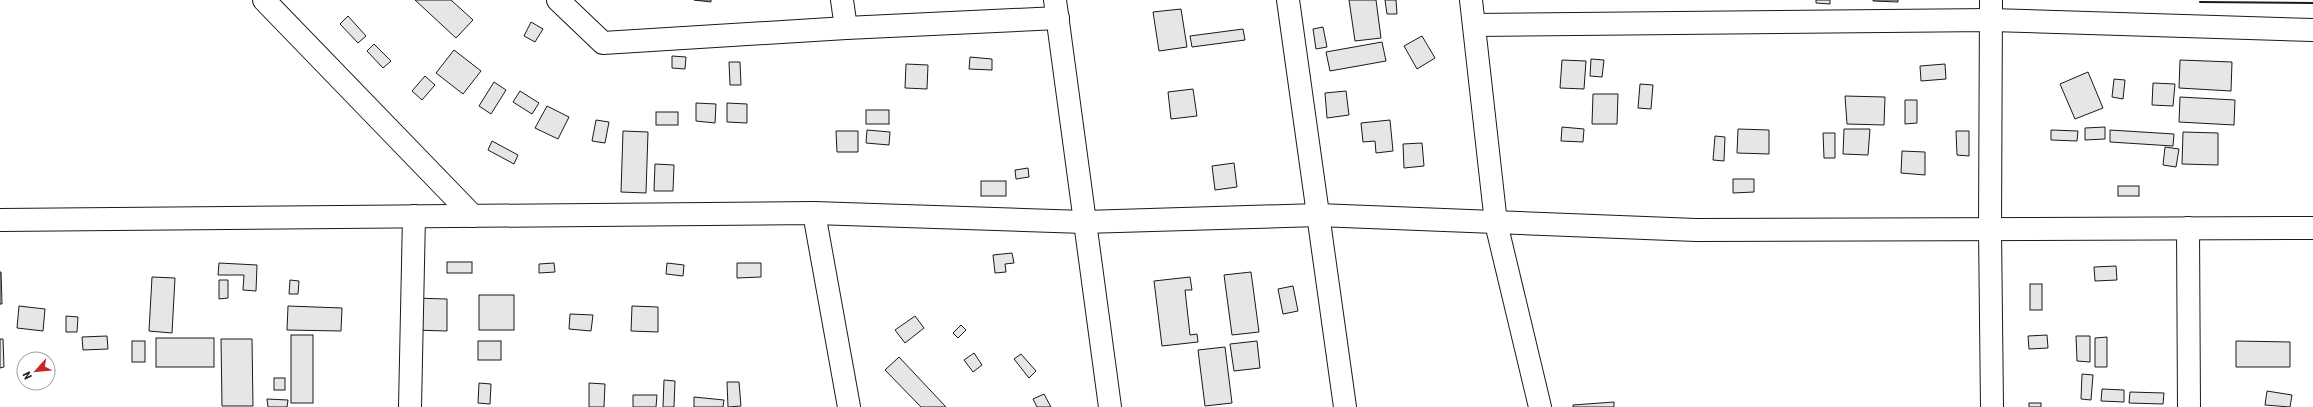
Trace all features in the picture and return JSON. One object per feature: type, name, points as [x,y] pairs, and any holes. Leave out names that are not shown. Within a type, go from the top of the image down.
[{"type":"street","points":[[264,0],[473,216]]},
{"type":"street","points":[[558,0],[603,43],[846,28],[1056,9],[1110,407]]},
{"type":"street","points":[[842,0],[846,28]]},
{"type":"street","points":[[1288,0],[1345,407]]},
{"type":"street","points":[[1471,0],[1496,223],[1540,407]]},
{"type":"street","points":[[1474,25],[1991,10],[2313,30]]},
{"type":"street","points":[[1991,10],[1990,229],[1992,407]]},
{"type":"street","points":[[814,213],[849,407]]},
{"type":"street","points":[[0,220],[814,213],[1084,222],[1318,215],[1696,230],[2313,228]]},
{"type":"street","points":[[410,407],[414,216]]},
{"type":"street","points":[[2188,228],[2189,407]]},
{"type":"building","points":[[415,0],[451,0],[473,20],[456,38]]},
{"type":"building","points":[[694,0],[711,0],[711,2]]},
{"type":"building","points":[[1349,0],[1376,0],[1381,38],[1355,41]]},
{"type":"building","points":[[1385,0],[1396,0],[1397,14],[1387,14]]},
{"type":"building","points":[[1816,0],[1830,0],[1830,4],[1816,3]]},
{"type":"building","points":[[1898,0],[1898,2],[1873,1]]},
{"type":"building","points":[[1181,9],[1187,47],[1159,51],[1153,12]]},
{"type":"building","points":[[348,16],[366,36],[358,43],[340,24]]},
{"type":"building","points":[[531,22],[543,29],[535,42],[524,36]]},
{"type":"building","points":[[1323,27],[1327,47],[1316,49],[1313,29]]},
{"type":"building","points":[[1243,29],[1245,40],[1192,47],[1190,36]]},
{"type":"building","points":[[1422,36],[1435,58],[1417,69],[1404,46]]},
{"type":"building","points":[[1382,42],[1386,61],[1330,71],[1326,52]]},
{"type":"building","points":[[374,44],[391,61],[383,68],[367,51]]},
{"type":"building","points":[[454,50],[481,71],[463,94],[436,73]]},
{"type":"building","points":[[672,56],[686,57],[685,69],[672,68]]},
{"type":"building","points":[[970,57],[992,59],[992,70],[969,69]]},
{"type":"building","points":[[1591,59],[1604,60],[1602,77],[1590,76]]},
{"type":"building","points":[[1562,60],[1586,61],[1584,89],[1560,88]]},
{"type":"building","points":[[2180,60],[2232,62],[2231,91],[2179,88]]},
{"type":"building","points":[[729,62],[740,62],[741,85],[730,85]]},
{"type":"building","points":[[906,64],[928,65],[927,89],[905,88]]},
{"type":"building","points":[[1945,64],[1946,79],[1921,81],[1920,66]]},
{"type":"building","points":[[2088,72],[2103,108],[2075,119],[2060,84]]},
{"type":"building","points":[[425,76],[435,85],[422,100],[412,91]]},
{"type":"building","points":[[2114,79],[2125,80],[2123,99],[2112,97]]},
{"type":"building","points":[[494,82],[506,90],[491,114],[479,106]]},
{"type":"building","points":[[2153,83],[2175,84],[2173,106],[2152,105]]},
{"type":"building","points":[[1640,84],[1653,85],[1651,109],[1638,108]]},
{"type":"building","points":[[1193,89],[1197,116],[1171,119],[1168,92]]},
{"type":"building","points":[[520,91],[539,103],[532,114],[513,102]]},
{"type":"building","points":[[1346,91],[1349,115],[1327,118],[1325,93]]},
{"type":"building","points":[[1593,94],[1618,94],[1617,124],[1592,124]]},
{"type":"building","points":[[1845,96],[1885,97],[1884,125],[1847,124]]},
{"type":"building","points":[[2180,97],[2235,100],[2234,125],[2179,122]]},
{"type":"building","points":[[1905,100],[1917,100],[1917,123],[1905,124]]},
{"type":"building","points":[[696,103],[716,104],[715,123],[696,121]]},
{"type":"building","points":[[727,103],[747,104],[747,123],[727,122]]},
{"type":"building","points":[[547,106],[569,117],[558,139],[535,128]]},
{"type":"building","points":[[866,110],[889,110],[889,124],[866,124]]},
{"type":"building","points":[[656,112],[678,112],[678,125],[656,125]]},
{"type":"building","points":[[596,120],[609,122],[605,143],[592,141]]},
{"type":"building","points":[[1390,120],[1393,151],[1376,153],[1375,141],[1363,142],[1361,123]]},
{"type":"building","points":[[1562,127],[1584,129],[1583,142],[1561,141]]},
{"type":"building","points":[[2105,127],[2105,139],[2085,140],[2085,128]]},
{"type":"building","points":[[1738,129],[1769,130],[1769,154],[1737,153]]},
{"type":"building","points":[[1844,129],[1870,129],[1868,155],[1843,154]]},
{"type":"building","points":[[867,130],[890,132],[889,145],[866,143]]},
{"type":"building","points":[[2051,130],[2078,131],[2077,141],[2051,140]]},
{"type":"building","points":[[2110,130],[2174,134],[2173,146],[2110,142]]},
{"type":"building","points":[[623,131],[648,132],[646,193],[621,192]]},
{"type":"building","points":[[836,131],[858,131],[858,152],[837,152]]},
{"type":"building","points":[[1956,131],[1969,131],[1969,156],[1957,155]]},
{"type":"building","points":[[2183,132],[2218,133],[2218,165],[2182,164]]},
{"type":"building","points":[[1823,133],[1835,133],[1835,158],[1824,158]]},
{"type":"building","points":[[1715,136],[1725,137],[1724,161],[1713,160]]},
{"type":"building","points":[[492,141],[518,155],[514,164],[488,150]]},
{"type":"building","points":[[1422,143],[1424,166],[1404,168],[1403,144]]},
{"type":"building","points":[[2165,147],[2179,149],[2176,167],[2163,165]]},
{"type":"building","points":[[1902,151],[1925,152],[1925,175],[1901,173]]},
{"type":"building","points":[[1234,163],[1237,187],[1215,190],[1212,166]]},
{"type":"building","points":[[655,164],[674,165],[673,191],[654,191]]},
{"type":"building","points":[[1028,168],[1029,177],[1016,179],[1015,170]]},
{"type":"building","points":[[1733,179],[1754,179],[1754,192],[1733,193]]},
{"type":"building","points":[[981,181],[1006,181],[1006,196],[981,196]]},
{"type":"building","points":[[2118,186],[2139,186],[2139,196],[2118,196]]},
{"type":"building","points":[[1012,253],[1014,263],[1005,264],[1006,272],[995,273],[993,255]]},
{"type":"building","points":[[447,262],[472,262],[472,273],[447,273]]},
{"type":"building","points":[[219,263],[257,265],[256,291],[243,290],[244,275],[218,275]]},
{"type":"building","points":[[554,263],[555,272],[539,273],[539,264]]},
{"type":"building","points":[[667,263],[684,265],[683,276],[666,274]]},
{"type":"building","points":[[737,263],[761,263],[761,277],[737,278]]},
{"type":"building","points":[[2116,266],[2117,280],[2095,281],[2094,267]]},
{"type":"building","points":[[1,272],[2,304],[0,304]]},
{"type":"building","points":[[1251,272],[1259,332],[1232,335],[1224,275]]},
{"type":"building","points":[[152,277],[175,278],[172,333],[149,331]]},
{"type":"building","points":[[1190,277],[1192,290],[1185,290],[1190,335],[1197,334],[1198,342],[1162,346],[1154,281]]},
{"type":"building","points":[[219,280],[228,280],[228,298],[219,299]]},
{"type":"building","points":[[290,280],[299,281],[298,294],[289,294]]},
{"type":"building","points":[[2030,284],[2042,284],[2042,310],[2030,310]]},
{"type":"building","points":[[1293,286],[1298,311],[1283,314],[1278,289]]},
{"type":"building","points":[[479,295],[514,295],[514,330],[479,330]]},
{"type":"building","points":[[413,298],[447,299],[447,331],[413,330]]},
{"type":"building","points":[[19,306],[45,309],[43,331],[17,328]]},
{"type":"building","points":[[288,306],[342,308],[341,331],[287,330]]},
{"type":"building","points":[[632,306],[658,307],[658,332],[631,331]]},
{"type":"building","points":[[570,314],[593,315],[591,331],[569,329]]},
{"type":"building","points":[[66,316],[78,317],[77,332],[66,332]]},
{"type":"building","points":[[915,316],[924,328],[905,343],[895,330]]},
{"type":"building","points":[[961,325],[966,330],[958,338],[953,333]]},
{"type":"building","points":[[291,335],[313,335],[313,403],[291,403]]},
{"type":"building","points":[[2047,335],[2048,348],[2029,349],[2028,336]]},
{"type":"building","points":[[107,336],[108,349],[83,350],[82,337]]},
{"type":"building","points":[[2076,336],[2090,336],[2090,362],[2077,361]]},
{"type":"building","points":[[2107,337],[2107,367],[2095,367],[2095,338]]},
{"type":"building","points":[[156,338],[214,338],[214,367],[156,367]]},
{"type":"building","points":[[0,339],[3,339],[4,367],[0,368]]},
{"type":"building","points":[[221,339],[252,339],[253,406],[222,406]]},
{"type":"building","points":[[132,341],[145,341],[145,362],[132,362]]},
{"type":"building","points":[[478,341],[501,341],[501,360],[478,360]]},
{"type":"building","points":[[1257,341],[1260,368],[1234,371],[1230,344]]},
{"type":"building","points":[[2236,341],[2290,342],[2290,367],[2236,367]]},
{"type":"building","points":[[1225,347],[1232,403],[1205,406],[1198,350]]},
{"type":"building","points":[[974,353],[982,365],[973,372],[964,360]]},
{"type":"building","points":[[1021,354],[1036,371],[1029,378],[1014,359]]},
{"type":"building","points":[[899,357],[946,407],[921,407],[885,370]]},
{"type":"building","points":[[2082,374],[2093,375],[2091,400],[2081,399]]},
{"type":"building","points":[[274,378],[285,378],[285,390],[274,390]]},
{"type":"building","points":[[664,380],[675,381],[674,407],[663,407]]},
{"type":"building","points":[[727,382],[739,382],[741,406],[728,407]]},
{"type":"building","points":[[479,383],[491,384],[490,404],[478,403]]},
{"type":"building","points":[[589,383],[605,384],[604,407],[589,407]]},
{"type":"building","points":[[2102,389],[2124,390],[2124,402],[2101,401]]},
{"type":"building","points":[[2267,391],[2292,395],[2290,407],[2265,405]]},
{"type":"building","points":[[2130,392],[2164,393],[2163,404],[2129,403]]},
{"type":"building","points":[[1044,394],[1051,407],[1037,407],[1033,399]]},
{"type":"building","points":[[633,395],[657,395],[656,407],[633,407]]},
{"type":"building","points":[[694,397],[724,400],[723,407],[694,407]]},
{"type":"building","points":[[267,399],[288,400],[287,407],[268,407]]},
{"type":"building","points":[[1614,402],[1614,407],[1573,407],[1573,405]]},
{"type":"building","points":[[2029,403],[2041,403],[2041,407],[2029,407]]},
{"type":"wall","points":[[2200,2],[2313,3]]}]
